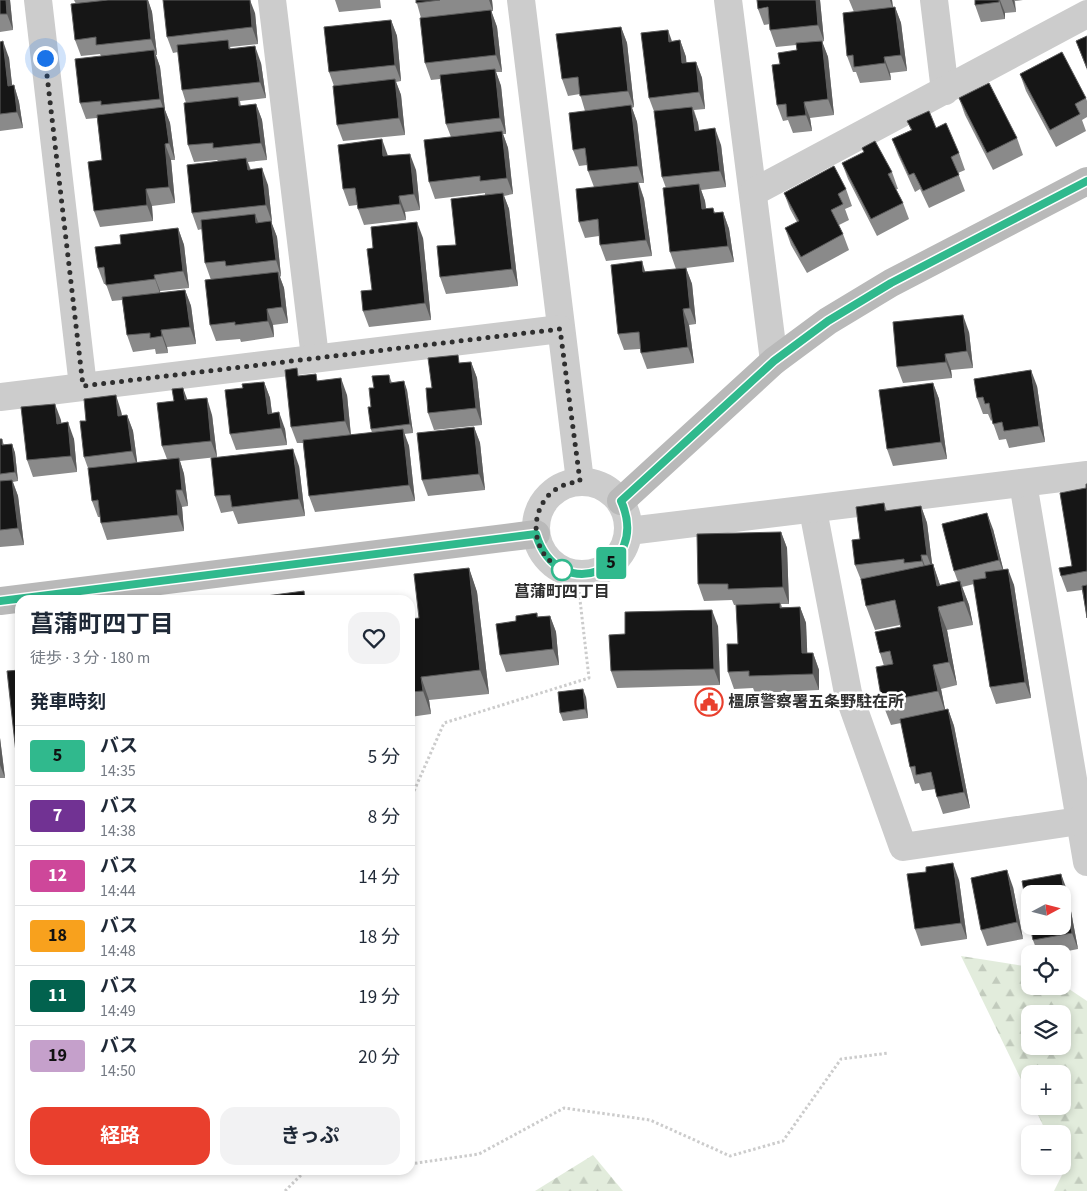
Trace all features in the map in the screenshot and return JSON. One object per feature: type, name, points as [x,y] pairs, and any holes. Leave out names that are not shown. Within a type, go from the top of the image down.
[{"type":"street","points":[[38,0],[83,386]]},
{"type":"street","points":[[272,0],[315,357]]},
{"type":"street","points":[[520,0],[580,481]]},
{"type":"street","points":[[728,0],[754,192],[774,361]]},
{"type":"street","points":[[934,0],[945,91]]},
{"type":"street","points":[[754,192],[1087,14]]},
{"type":"street","points":[[621,501],[774,361],[828,321],[891,283],[1087,181]]},
{"type":"street","points":[[0,396],[560,329]]},
{"type":"street","points":[[628,531],[813,510],[1087,475]]},
{"type":"street","points":[[580,481],[596,483],[610,490],[621,501],[627,515],[628,531],[625,546],[617,558],[606,568],[592,573],[577,574],[562,570],[550,561],[541,549],[536,534],[536,519],[542,504],[552,492],[566,484],[580,481]]},
{"type":"street","points":[[1023,483],[1087,862]]},
{"type":"street","points":[[813,510],[848,693],[903,847],[1079,821]]},
{"type":"street","points":[[48,595],[536,534]]},
{"type":"street","points":[[0,601],[15,599]]},
{"type":"path","points":[[415,789],[444,723],[589,678],[577,574]]},
{"type":"path","points":[[415,1163],[479,1154],[564,1108],[650,1120],[730,1156],[783,1141],[841,1059],[889,1053]]},
{"type":"path","points":[[285,1191],[301,1175]]},
{"type":"green space","points":[[961,956],[1021,966],[1021,995],[1071,995],[1071,990],[1087,1001],[1087,1191],[1054,1191],[1062,1175],[1071,1175],[1071,1125],[1043,1125],[1038,1115],[1071,1115],[1071,1065],[1021,1065],[1021,1079]]},
{"type":"green space","points":[[593,1155],[623,1191],[535,1191]]},
{"type":"building","points":[[0,0],[6,0],[7,14],[0,14]]},
{"type":"building","points":[[108,0],[147,0],[151,39],[96,45],[96,37],[75,40],[71,4]]},
{"type":"building","points":[[163,0],[250,0],[252,27],[167,37]]},
{"type":"building","points":[[416,0],[440,0],[416,3]]},
{"type":"building","points":[[757,0],[816,0],[818,25],[770,30],[768,7],[758,9]]},
{"type":"building","points":[[975,0],[999,0],[999,2],[975,5]]},
{"type":"building","points":[[895,7],[901,55],[884,57],[885,63],[854,67],[853,55],[847,56],[843,13]]},
{"type":"building","points":[[491,10],[496,55],[425,63],[420,18]]},
{"type":"building","points":[[391,20],[395,65],[329,72],[324,27]]},
{"type":"building","points":[[621,27],[628,91],[580,96],[578,77],[562,79],[556,34]]},
{"type":"building","points":[[668,30],[669,42],[680,40],[682,63],[696,62],[699,92],[649,98],[641,33]]},
{"type":"building","points":[[1087,36],[1087,68],[1076,41]]},
{"type":"building","points":[[228,40],[229,49],[255,46],[260,82],[182,90],[177,45]]},
{"type":"building","points":[[3,41],[8,86],[14,85],[17,112],[0,114],[0,42]]},
{"type":"building","points":[[822,41],[828,99],[804,102],[806,115],[787,117],[786,104],[777,105],[772,65],[780,64],[778,53],[797,50],[796,43]]},
{"type":"building","points":[[154,50],[160,99],[101,105],[101,101],[80,103],[75,59]]},
{"type":"building","points":[[1062,52],[1086,98],[1075,104],[1080,114],[1050,130],[1020,74]]},
{"type":"building","points":[[495,69],[500,118],[446,124],[440,75]]},
{"type":"building","points":[[395,79],[399,118],[337,125],[333,86]]},
{"type":"building","points":[[989,83],[1017,138],[987,153],[959,98]]},
{"type":"building","points":[[238,97],[239,106],[256,104],[261,143],[213,148],[213,143],[188,145],[184,103]]},
{"type":"building","points":[[631,105],[638,166],[588,171],[585,148],[573,150],[569,113]]},
{"type":"building","points":[[164,107],[169,143],[165,144],[169,187],[146,189],[147,205],[94,211],[88,162],[102,160],[97,115]]},
{"type":"building","points":[[692,107],[695,131],[715,128],[720,171],[662,177],[654,111]]},
{"type":"building","points":[[929,111],[936,128],[946,123],[959,153],[951,157],[959,175],[923,191],[914,173],[909,175],[892,139],[912,130],[907,121]]},
{"type":"building","points":[[502,131],[507,178],[480,181],[480,176],[429,182],[424,140]]},
{"type":"building","points":[[382,139],[383,156],[410,154],[414,194],[399,196],[400,204],[358,209],[355,188],[343,189],[338,145]]},
{"type":"building","points":[[875,141],[892,172],[888,174],[903,203],[871,219],[842,163],[864,152],[862,148]]},
{"type":"building","points":[[246,158],[248,170],[262,168],[266,205],[192,213],[187,165]]},
{"type":"building","points":[[834,166],[846,189],[838,194],[843,204],[831,210],[843,234],[801,257],[785,228],[799,221],[784,193]]},
{"type":"building","points":[[638,182],[646,240],[600,245],[598,219],[579,222],[576,189]]},
{"type":"building","points":[[699,184],[702,209],[713,208],[714,213],[723,212],[728,246],[670,252],[663,188]]},
{"type":"building","points":[[503,193],[512,269],[440,277],[437,246],[456,245],[451,199]]},
{"type":"building","points":[[255,214],[256,223],[271,221],[276,260],[226,266],[225,261],[205,263],[201,220]]},
{"type":"building","points":[[417,222],[425,303],[363,311],[361,291],[372,290],[367,249],[373,248],[371,227]]},
{"type":"building","points":[[178,228],[183,271],[154,275],[155,279],[106,285],[104,267],[98,268],[95,247],[121,244],[120,235]]},
{"type":"building","points":[[642,261],[643,272],[686,268],[690,308],[683,309],[688,347],[641,353],[639,332],[618,334],[611,265]]},
{"type":"building","points":[[278,272],[282,307],[267,309],[268,321],[235,325],[235,322],[210,325],[205,280]]},
{"type":"building","points":[[185,290],[190,327],[161,330],[162,336],[150,338],[150,333],[127,335],[122,297]]},
{"type":"building","points":[[963,315],[967,351],[945,354],[946,362],[897,367],[893,322]]},
{"type":"building","points":[[458,355],[459,363],[471,362],[476,408],[428,413],[426,388],[432,388],[428,358]]},
{"type":"building","points":[[297,368],[298,376],[316,374],[317,381],[341,378],[345,421],[291,427],[285,370]]},
{"type":"building","points":[[1031,370],[1039,426],[1004,431],[1002,422],[993,424],[989,403],[985,404],[983,397],[977,398],[974,379]]},
{"type":"building","points":[[389,375],[390,383],[404,381],[410,424],[371,429],[368,407],[371,407],[369,388],[374,388],[372,376]]},
{"type":"building","points":[[264,382],[268,414],[279,412],[281,428],[230,434],[225,390],[243,388],[242,384]]},
{"type":"building","points":[[933,383],[941,442],[887,449],[879,390]]},
{"type":"building","points":[[183,388],[185,400],[207,398],[211,441],[162,446],[157,403],[174,401],[172,389]]},
{"type":"building","points":[[116,395],[118,416],[127,415],[132,451],[84,457],[80,421],[86,421],[84,399]]},
{"type":"building","points":[[55,404],[57,424],[68,422],[71,456],[27,460],[21,407]]},
{"type":"building","points":[[474,427],[479,474],[422,480],[417,433]]},
{"type":"building","points":[[403,429],[409,485],[309,496],[303,440]]},
{"type":"building","points":[[0,439],[2,439],[2,445],[12,444],[15,472],[0,474]]},
{"type":"building","points":[[293,449],[299,499],[232,507],[230,495],[215,496],[211,458]]},
{"type":"building","points":[[179,458],[182,490],[176,490],[178,515],[101,523],[98,500],[92,501],[88,468]]},
{"type":"building","points":[[12,480],[18,528],[0,530],[0,481]]},
{"type":"building","points":[[1086,484],[1087,571],[1061,576],[1059,568],[1072,566],[1060,493],[1086,488]]},
{"type":"building","points":[[884,503],[885,511],[921,506],[927,555],[921,555],[922,561],[904,563],[904,559],[855,565],[852,540],[860,539],[856,507]]},
{"type":"building","points":[[987,513],[999,560],[954,571],[942,524]]},
{"type":"building","points":[[781,532],[783,587],[728,589],[728,584],[698,584],[697,534]]},
{"type":"building","points":[[933,564],[937,586],[960,581],[964,601],[938,607],[949,662],[933,665],[938,691],[882,702],[876,667],[893,664],[890,651],[880,653],[875,632],[901,627],[895,600],[866,606],[861,579]]},
{"type":"building","points":[[469,568],[480,670],[421,677],[423,691],[415,692],[415,618],[419,618],[414,574]]},
{"type":"building","points":[[1008,569],[1025,682],[990,687],[973,580],[986,578],[985,572]]},
{"type":"building","points":[[1087,585],[1087,618],[1082,586]]},
{"type":"building","points":[[304,591],[304,595],[274,595]]},
{"type":"building","points":[[780,603],[780,608],[800,607],[802,653],[813,653],[813,674],[749,676],[749,671],[728,672],[727,644],[738,644],[736,605]]},
{"type":"building","points":[[712,610],[714,669],[611,671],[609,635],[625,634],[625,612]]},
{"type":"building","points":[[537,613],[537,617],[550,616],[553,649],[500,655],[496,624],[516,621],[516,616]]},
{"type":"building","points":[[15,670],[15,744],[7,671]]},
{"type":"building","points":[[583,689],[585,709],[560,713],[558,692]]},
{"type":"building","points":[[948,709],[964,792],[937,797],[931,772],[916,775],[915,766],[910,767],[900,719]]},
{"type":"building","points":[[953,863],[961,923],[915,929],[907,874],[926,872],[926,867]]},
{"type":"building","points":[[1007,870],[1017,922],[981,930],[971,878]]},
{"type":"building","points":[[1061,874],[1063,885],[1023,885],[1022,881]]},
{"type":"building","points":[[1032,935],[1061,935],[1033,940]]},
{"type":"bus line","name":"5","points":[[48,595],[536,534],[541,549],[550,561],[562,570],[577,574],[592,573],[606,568],[617,558],[625,546],[628,531],[627,515],[621,501],[774,361],[828,321],[891,283],[1087,181]]},
{"type":"bus line","name":"5","points":[[0,601],[15,599]]},
{"type":"place","name":"菖蒲町四丁目","points":[[562,570]]},
{"type":"place","name":"橿原警察署五条野駐在所","points":[[709,702]]},
{"type":"route","points":[[45,58],[83,386],[560,329],[580,481],[566,484],[552,492],[542,504],[536,519],[536,534],[541,549],[550,561],[562,570]]}]
